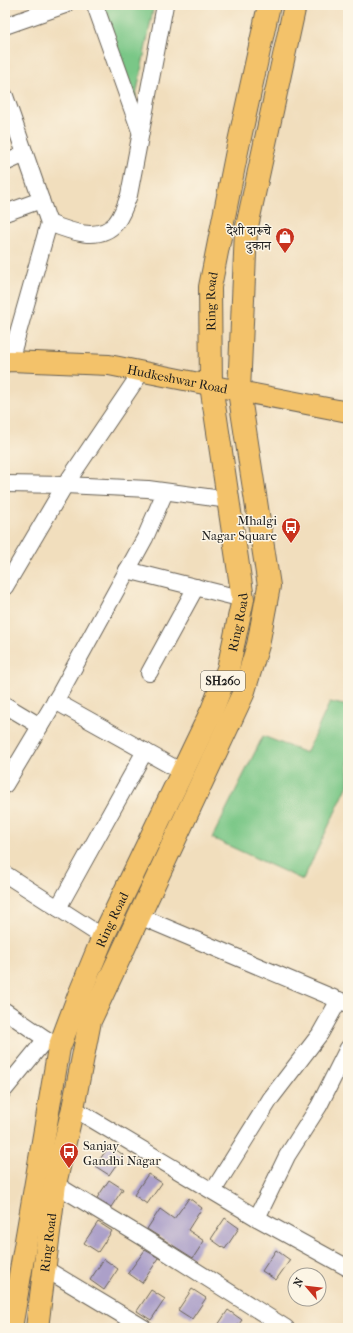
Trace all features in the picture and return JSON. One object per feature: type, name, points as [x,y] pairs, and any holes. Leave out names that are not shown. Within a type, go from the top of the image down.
[{"type":"highway","name":"Ring Road","points":[[11,1328],[55,1069],[53,1044],[79,995],[103,937],[212,710],[228,669],[243,599],[212,385],[210,287],[269,5]]},
{"type":"highway","name":"Ring Road","points":[[36,1328],[55,1184],[73,1108],[90,1021],[243,694],[258,645],[269,586],[240,392],[246,231],[295,5]]},
{"type":"main road","name":"Hudkeshwar Road","points":[[8,361],[109,365],[212,385],[240,392],[348,412]]},
{"type":"main road","points":[[55,1069],[78,1081]]},
{"type":"street","points":[[5,26],[65,5]]},
{"type":"street","points":[[95,5],[141,133]]},
{"type":"street","points":[[49,223],[72,232],[97,234],[110,229],[117,222],[129,195],[165,5]]},
{"type":"street","points":[[6,102],[26,154],[49,223],[8,361]]},
{"type":"street","points":[[5,163],[26,154]]},
{"type":"street","points":[[5,213],[41,200]]},
{"type":"street","points":[[5,587],[64,485],[142,371]]},
{"type":"street","points":[[5,484],[148,489],[229,500]]},
{"type":"street","points":[[5,785],[55,701],[145,538],[165,492]]},
{"type":"street","points":[[127,570],[243,599]]},
{"type":"street","points":[[148,673],[196,587]]},
{"type":"street","points":[[55,701],[182,772]]},
{"type":"street","points":[[5,705],[40,726]]},
{"type":"street","points":[[58,908],[145,751]]},
{"type":"street","points":[[5,874],[103,937]]},
{"type":"street","points":[[139,916],[343,1002],[270,1098],[213,1192]]},
{"type":"street","points":[[5,1011],[53,1044],[5,1089]]},
{"type":"street","points":[[257,1218],[287,1156],[319,1106],[348,1048]]},
{"type":"street","points":[[73,1108],[257,1218],[348,1268]]},
{"type":"street","points":[[55,1184],[144,1238],[286,1328]]},
{"type":"street","points":[[44,1268],[144,1328]]},
{"type":"green space","points":[[102,5],[154,5],[135,101]]},
{"type":"green space","points":[[330,702],[348,706],[348,785],[303,880],[212,838],[263,736],[306,753]]},
{"type":"building","points":[[110,1145],[123,1155],[109,1175],[95,1166]]},
{"type":"building","points":[[148,1174],[162,1183],[147,1204],[134,1195]]},
{"type":"building","points":[[109,1180],[123,1189],[111,1207],[97,1198]]},
{"type":"building","points":[[189,1198],[202,1208],[188,1230],[204,1241],[193,1258],[147,1229],[160,1209],[174,1219]]},
{"type":"building","points":[[225,1218],[239,1228],[225,1249],[211,1239]]},
{"type":"building","points":[[98,1222],[112,1231],[98,1252],[84,1243]]},
{"type":"building","points":[[145,1250],[159,1258],[142,1283],[128,1273]]},
{"type":"building","points":[[276,1250],[290,1260],[276,1280],[262,1271]]},
{"type":"building","points":[[104,1259],[118,1269],[104,1290],[90,1280]]},
{"type":"building","points":[[192,1289],[206,1298],[192,1319],[178,1310]]},
{"type":"building","points":[[151,1290],[165,1299],[151,1320],[137,1311]]},
{"type":"building","points":[[228,1310],[242,1320],[236,1328],[216,1328]]},
{"type":"place","name":"देशी दारूचे दुकान","points":[[285,254]]},
{"type":"place","name":"Mhalgi Nagar Square","points":[[291,544]]},
{"type":"place","name":"Sanjay Gandhi Nagar","points":[[69,1169]]}]
